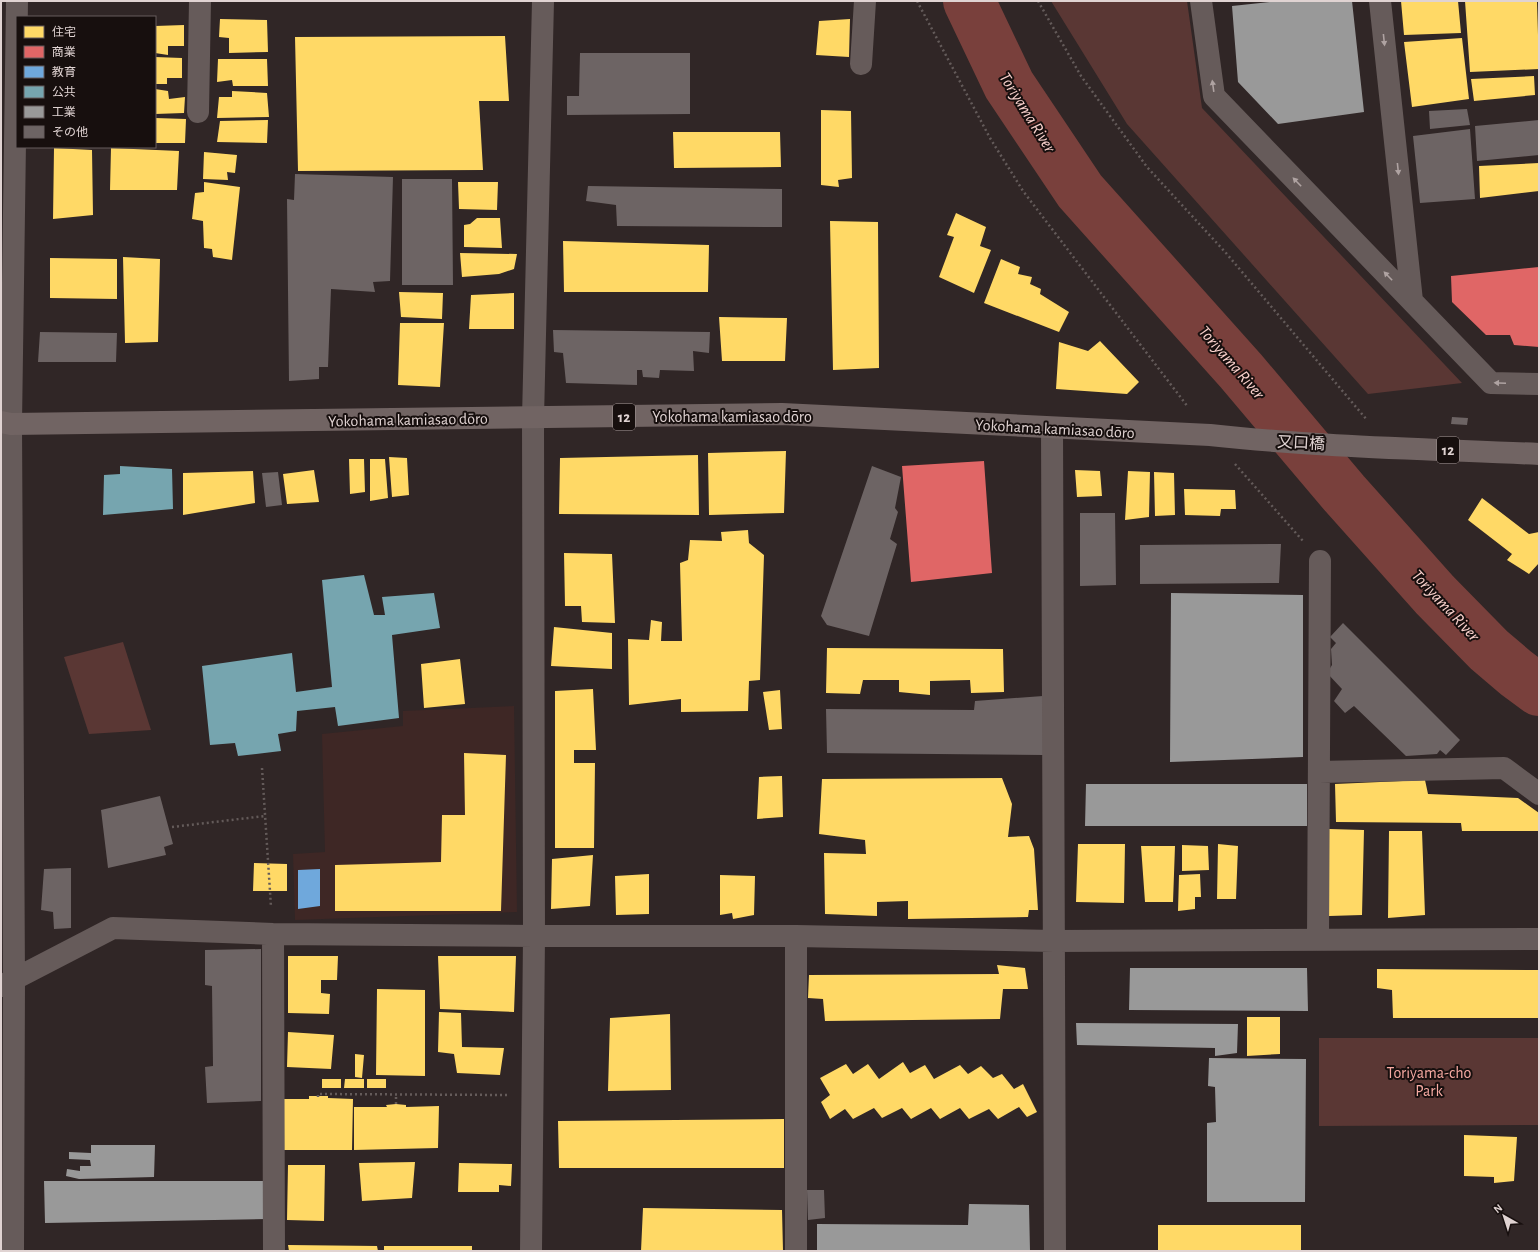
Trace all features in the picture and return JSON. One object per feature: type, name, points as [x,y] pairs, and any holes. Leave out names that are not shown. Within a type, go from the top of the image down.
[{"type":"main road","name":"Yokohama kamiasao dōro","points":[[6,423],[782,414],[1210,435],[1246,439]]},
{"type":"main road","name":"又口橋","points":[[1246,439],[1391,447]]},
{"type":"main road","name":"12","points":[[1391,447],[1539,454]]},
{"type":"street","points":[[17,1],[17,16]]},
{"type":"street","points":[[198,112],[200,1]]},
{"type":"street","points":[[531,1251],[534,936],[533,418],[542,1]]},
{"type":"street","points":[[861,64],[865,1]]},
{"type":"street","points":[[1201,1],[1214,96],[1491,383],[1539,384]]},
{"type":"street","points":[[1380,1],[1412,301]]},
{"type":"street","points":[[13,1251],[8,983],[6,423],[16,39]]},
{"type":"street","points":[[1052,428],[1055,1251]]},
{"type":"street","points":[[1318,939],[1320,561]]},
{"type":"street","points":[[1319,772],[1504,768],[1539,794]]},
{"type":"street","points":[[8,983],[113,928],[273,934],[796,936],[1054,941],[1539,939]]},
{"type":"street","points":[[273,934],[274,1251]]},
{"type":"street","points":[[796,936],[796,1251]]},
{"type":"path","points":[[917,1],[990,138],[1023,191],[1210,435],[1320,561]]},
{"type":"path","points":[[1038,1],[1081,76],[1147,167],[1226,254],[1391,447]]},
{"type":"path","points":[[262,768],[270,891]]},
{"type":"path","points":[[172,826],[265,816]]},
{"type":"path","points":[[318,1097],[318,1094],[505,1094]]},
{"type":"path","points":[[396,1094],[396,1104]]},
{"type":"shaded area","points":[[514,706],[517,912],[295,920],[293,854],[325,852],[322,734],[403,726],[403,711]]},
{"type":"green space","points":[[1051,1],[1187,1],[1202,108],[1462,383],[1368,394],[1127,124]]},
{"type":"green space","points":[[123,642],[151,730],[89,734],[64,657]]},
{"type":"green space","name":"Toriyama-cho Park","points":[[1319,1038],[1539,1038],[1539,1125],[1319,1126]]},
{"type":"building: 住宅","points":[[1401,1],[1458,1],[1461,33],[1404,35]]},
{"type":"building: 住宅","points":[[1465,1],[1537,1],[1539,69],[1470,72]]},
{"type":"building: 住宅","points":[[220,19],[267,20],[268,52],[229,53],[229,38],[219,37]]},
{"type":"building: 住宅","points":[[850,19],[849,57],[816,55],[819,21]]},
{"type":"building: 住宅","points":[[184,25],[184,46],[168,46],[168,55],[156,53],[156,26]]},
{"type":"building: 住宅","points":[[505,36],[509,101],[479,101],[483,170],[298,171],[295,37]]},
{"type":"building: 住宅","points":[[1462,38],[1469,99],[1412,107],[1404,42]]},
{"type":"building: 住宅","points":[[156,57],[182,58],[182,78],[167,78],[167,84],[156,84]]},
{"type":"building: 住宅","points":[[218,59],[267,59],[268,86],[233,86],[232,80],[217,82]]},
{"type":"building: 住宅","points":[[1534,76],[1535,95],[1474,101],[1471,79]]},
{"type":"building: 住宅","points":[[156,89],[168,91],[169,99],[185,97],[184,113],[156,114]]},
{"type":"building: 住宅","points":[[232,91],[267,93],[269,117],[217,118],[219,97],[232,97]]},
{"type":"building: 住宅","points":[[821,110],[851,111],[852,178],[838,180],[839,187],[821,185]]},
{"type":"building: 住宅","points":[[156,118],[186,119],[185,143],[156,143]]},
{"type":"building: 住宅","points":[[268,120],[267,143],[217,142],[220,121]]},
{"type":"building: 住宅","points":[[673,132],[780,132],[781,167],[674,168]]},
{"type":"building: 住宅","points":[[54,148],[92,150],[93,215],[53,219]]},
{"type":"building: 住宅","points":[[111,148],[179,151],[177,190],[110,190]]},
{"type":"building: 住宅","points":[[204,152],[237,155],[235,173],[227,172],[228,180],[203,179]]},
{"type":"building: 住宅","points":[[1539,163],[1539,191],[1480,198],[1479,166]]},
{"type":"building: 住宅","points":[[204,182],[240,187],[232,260],[213,257],[212,249],[204,248],[203,221],[192,219],[195,193],[204,192]]},
{"type":"building: 住宅","points":[[458,182],[498,182],[497,210],[459,209]]},
{"type":"building: 住宅","points":[[956,213],[986,227],[980,246],[991,250],[974,293],[939,277],[954,237],[947,235]]},
{"type":"building: 住宅","points":[[477,218],[500,218],[502,248],[464,247],[464,225],[470,224]]},
{"type":"building: 住宅","points":[[830,221],[878,222],[879,368],[833,370]]},
{"type":"building: 住宅","points":[[563,241],[709,245],[708,292],[564,292]]},
{"type":"building: 住宅","points":[[460,253],[517,254],[514,269],[499,274],[462,277]]},
{"type":"building: 住宅","points":[[123,257],[160,259],[158,342],[125,343]]},
{"type":"building: 住宅","points":[[50,258],[117,259],[117,299],[50,298]]},
{"type":"building: 住宅","points":[[1001,259],[1020,267],[1018,274],[1032,277],[1030,284],[1041,289],[1040,294],[1069,312],[1059,332],[984,303]]},
{"type":"building: 住宅","points":[[399,292],[443,293],[442,319],[401,317]]},
{"type":"building: 住宅","points":[[514,293],[514,329],[469,329],[471,295]]},
{"type":"building: 住宅","points":[[719,317],[787,318],[785,361],[722,361]]},
{"type":"building: 住宅","points":[[400,323],[444,323],[440,387],[398,385]]},
{"type":"building: 住宅","points":[[1100,341],[1139,382],[1127,394],[1056,389],[1059,342],[1088,351]]},
{"type":"building: 住宅","points":[[786,451],[784,513],[709,515],[708,453]]},
{"type":"building: 住宅","points":[[698,455],[699,515],[559,514],[560,458]]},
{"type":"building: 住宅","points":[[389,457],[407,458],[409,495],[392,497]]},
{"type":"building: 住宅","points":[[349,459],[364,459],[365,492],[350,494]]},
{"type":"building: 住宅","points":[[370,459],[385,459],[388,498],[370,501]]},
{"type":"building: 住宅","points":[[314,470],[319,502],[287,504],[283,474]]},
{"type":"building: 住宅","points":[[1075,470],[1100,471],[1102,496],[1077,497]]},
{"type":"building: 住宅","points":[[253,471],[255,503],[183,515],[183,473]]},
{"type":"building: 住宅","points":[[1128,471],[1150,472],[1149,517],[1125,520]]},
{"type":"building: 住宅","points":[[1154,472],[1174,473],[1175,515],[1155,516]]},
{"type":"building: 住宅","points":[[1184,489],[1235,490],[1236,509],[1221,509],[1220,516],[1185,515]]},
{"type":"building: 住宅","points":[[1482,498],[1529,534],[1539,532],[1539,563],[1529,574],[1507,560],[1512,554],[1468,520]]},
{"type":"building: 住宅","points":[[748,530],[749,543],[764,555],[760,680],[749,681],[748,711],[681,712],[681,699],[629,705],[628,639],[649,640],[651,620],[662,622],[661,641],[682,641],[680,563],[688,560],[690,540],[722,541],[721,532]]},
{"type":"building: 住宅","points":[[564,553],[612,554],[615,623],[582,622],[581,606],[565,606]]},
{"type":"building: 住宅","points":[[554,627],[612,633],[612,669],[551,666]]},
{"type":"building: 住宅","points":[[827,648],[1003,649],[1004,692],[971,693],[970,680],[930,681],[930,695],[899,692],[899,680],[863,680],[860,694],[826,693]]},
{"type":"building: 住宅","points":[[460,659],[465,704],[424,708],[421,664]]},
{"type":"building: 住宅","points":[[593,689],[596,750],[574,750],[574,763],[595,763],[594,848],[555,848],[555,691]]},
{"type":"building: 住宅","points":[[780,690],[782,729],[769,730],[763,692]]},
{"type":"building: 住宅","points":[[464,753],[506,755],[501,911],[335,911],[335,865],[441,862],[442,815],[465,815]]},
{"type":"building: 住宅","points":[[782,776],[783,817],[757,819],[759,777]]},
{"type":"building: 住宅","points":[[1002,778],[1012,804],[1008,837],[1029,836],[1034,849],[1038,910],[1029,910],[1028,917],[908,919],[908,901],[877,902],[877,916],[825,914],[824,853],[866,854],[865,840],[819,834],[822,779]]},
{"type":"building: 住宅","points":[[1425,780],[1428,794],[1518,798],[1539,813],[1539,831],[1462,831],[1461,823],[1336,822],[1335,784]]},
{"type":"building: 住宅","points":[[1329,829],[1364,830],[1362,915],[1329,916]]},
{"type":"building: 住宅","points":[[1389,831],[1422,831],[1425,915],[1388,918]]},
{"type":"building: 住宅","points":[[1078,844],[1125,844],[1124,903],[1076,902]]},
{"type":"building: 住宅","points":[[1218,844],[1238,846],[1236,899],[1217,899]]},
{"type":"building: 住宅","points":[[1182,845],[1208,846],[1209,870],[1182,871]]},
{"type":"building: 住宅","points":[[1141,846],[1175,846],[1173,902],[1145,902]]},
{"type":"building: 住宅","points":[[593,855],[590,906],[551,909],[552,859]]},
{"type":"building: 住宅","points":[[254,863],[287,864],[287,891],[253,891]]},
{"type":"building: 住宅","points":[[649,874],[649,914],[616,915],[615,876]]},
{"type":"building: 住宅","points":[[1200,874],[1201,897],[1195,897],[1195,909],[1178,911],[1179,875]]},
{"type":"building: 住宅","points":[[720,875],[755,876],[754,915],[733,919],[732,913],[720,915]]},
{"type":"building: 住宅","points":[[288,956],[338,956],[337,980],[321,980],[321,993],[330,994],[329,1014],[288,1013]]},
{"type":"building: 住宅","points":[[438,956],[516,956],[514,1012],[440,1009]]},
{"type":"building: 住宅","points":[[997,965],[1025,968],[1028,989],[1003,989],[1000,1019],[825,1021],[823,999],[808,998],[809,975],[999,974]]},
{"type":"building: 住宅","points":[[1377,969],[1539,970],[1539,1018],[1393,1018],[1392,990],[1377,988]]},
{"type":"building: 住宅","points":[[377,989],[425,990],[425,1076],[376,1075]]},
{"type":"building: 住宅","points":[[439,1012],[461,1013],[462,1047],[504,1048],[500,1075],[457,1073],[454,1054],[438,1052]]},
{"type":"building: 住宅","points":[[670,1014],[671,1090],[608,1091],[610,1018]]},
{"type":"building: 住宅","points":[[1247,1017],[1280,1017],[1280,1054],[1247,1056]]},
{"type":"building: 住宅","points":[[288,1032],[334,1035],[331,1069],[287,1067]]},
{"type":"building: 住宅","points":[[355,1054],[364,1055],[362,1078],[355,1077]]},
{"type":"building: 住宅","points":[[903,1062],[910,1073],[925,1065],[934,1079],[960,1065],[968,1074],[981,1066],[993,1078],[1002,1074],[1014,1089],[1023,1084],[1037,1112],[1027,1117],[1019,1107],[998,1119],[989,1109],[969,1119],[960,1108],[940,1119],[931,1108],[911,1119],[902,1108],[882,1118],[874,1108],[853,1119],[845,1109],[830,1119],[821,1102],[830,1095],[820,1078],[846,1064],[853,1074],[868,1064],[879,1079]]},
{"type":"building: 住宅","points":[[322,1079],[341,1079],[341,1088],[322,1088]]},
{"type":"building: 住宅","points":[[345,1079],[364,1079],[364,1088],[344,1088]]},
{"type":"building: 住宅","points":[[367,1079],[386,1079],[386,1088],[367,1088]]},
{"type":"building: 住宅","points":[[309,1096],[328,1096],[328,1098],[353,1099],[352,1150],[283,1150],[283,1099],[309,1099]]},
{"type":"building: 住宅","points":[[386,1105],[406,1105],[406,1107],[439,1106],[438,1148],[354,1150],[354,1107],[387,1107]]},
{"type":"building: 住宅","points":[[784,1119],[784,1168],[559,1168],[558,1121]]},
{"type":"building: 住宅","points":[[1464,1135],[1517,1137],[1514,1181],[1494,1183],[1494,1177],[1464,1176]]},
{"type":"building: 住宅","points":[[415,1162],[412,1198],[362,1201],[359,1163]]},
{"type":"building: 住宅","points":[[459,1163],[512,1164],[511,1186],[499,1185],[499,1192],[458,1192]]},
{"type":"building: 住宅","points":[[288,1165],[325,1165],[324,1221],[287,1220]]},
{"type":"building: 住宅","points":[[643,1208],[782,1210],[783,1251],[641,1251]]},
{"type":"building: 住宅","points":[[1158,1225],[1301,1225],[1301,1251],[1158,1251]]},
{"type":"building: 住宅","points":[[288,1245],[377,1246],[378,1251],[289,1251]]},
{"type":"building: 住宅","points":[[384,1246],[472,1246],[472,1251],[384,1251]]},
{"type":"building: 商業","points":[[1539,267],[1539,347],[1514,345],[1510,335],[1486,335],[1452,302],[1451,276]]},
{"type":"building: 商業","points":[[984,461],[992,573],[911,582],[902,466]]},
{"type":"building: 教育","points":[[320,869],[320,906],[298,909],[298,870]]},
{"type":"building: 公共","points":[[120,466],[172,469],[173,509],[103,515],[104,475],[120,474]]},
{"type":"building: 公共","points":[[364,575],[374,615],[385,615],[382,597],[434,593],[440,628],[392,635],[399,718],[338,726],[335,707],[297,711],[296,731],[278,734],[281,751],[238,756],[235,743],[210,745],[202,666],[292,653],[296,692],[332,687],[322,580]]},
{"type":"building: 工業","points":[[1279,1],[1352,1],[1364,112],[1278,124],[1238,82],[1232,6]]},
{"type":"building: 工業","points":[[1171,593],[1303,595],[1303,757],[1170,762]]},
{"type":"building: 工業","points":[[1086,784],[1307,784],[1307,826],[1085,826]]},
{"type":"building: 工業","points":[[1130,968],[1307,968],[1308,1011],[1129,1010]]},
{"type":"building: 工業","points":[[1076,1023],[1238,1024],[1237,1053],[1215,1056],[1215,1048],[1077,1045]]},
{"type":"building: 工業","points":[[1209,1058],[1306,1059],[1305,1202],[1207,1202],[1207,1123],[1216,1122],[1215,1087],[1208,1086]]},
{"type":"building: 工業","points":[[91,1145],[155,1145],[154,1177],[79,1179],[66,1176],[67,1169],[80,1171],[80,1166],[91,1166],[90,1160],[69,1159],[69,1152],[91,1153]]},
{"type":"building: 工業","points":[[44,1181],[265,1181],[267,1219],[45,1223]]},
{"type":"building: 工業","points":[[969,1204],[1029,1205],[1030,1251],[817,1251],[817,1224],[968,1225]]},
{"type":"building: その他","points":[[580,53],[690,53],[690,114],[567,115],[567,96],[579,96]]},
{"type":"building: その他","points":[[1467,109],[1470,125],[1430,129],[1429,111]]},
{"type":"building: その他","points":[[1539,120],[1539,155],[1477,161],[1475,126]]},
{"type":"building: その他","points":[[1470,129],[1475,199],[1420,203],[1413,136]]},
{"type":"building: その他","points":[[295,174],[393,177],[390,281],[373,282],[375,292],[331,289],[328,367],[319,367],[319,379],[289,381],[287,199],[294,200]]},
{"type":"building: その他","points":[[402,179],[452,179],[453,285],[402,285]]},
{"type":"building: その他","points":[[588,186],[782,189],[782,227],[617,226],[616,205],[586,201]]},
{"type":"building: その他","points":[[553,330],[710,332],[709,353],[693,351],[694,371],[660,370],[659,378],[643,377],[642,370],[637,370],[637,385],[566,383],[563,353],[554,352]]},
{"type":"building: その他","points":[[40,332],[117,333],[116,362],[38,362]]},
{"type":"building: その他","points":[[1452,417],[1468,418],[1467,425],[1451,424]]},
{"type":"building: その他","points":[[872,466],[901,477],[895,508],[898,512],[890,539],[897,544],[869,636],[827,625],[821,616]]},
{"type":"building: その他","points":[[278,472],[282,505],[266,507],[262,473]]},
{"type":"building: その他","points":[[1080,513],[1115,513],[1116,585],[1080,586]]},
{"type":"building: その他","points":[[1281,544],[1279,583],[1140,584],[1140,545]]},
{"type":"building: その他","points":[[1343,623],[1460,740],[1446,755],[1440,750],[1437,754],[1406,756],[1354,706],[1345,713],[1334,701],[1342,689],[1327,673],[1332,665],[1331,649],[1336,643],[1330,637]]},
{"type":"building: その他","points":[[1043,696],[1044,755],[827,753],[826,709],[974,710],[975,701]]},
{"type":"building: その他","points":[[160,796],[173,844],[164,847],[166,855],[108,868],[101,810]]},
{"type":"building: その他","points":[[71,868],[71,928],[54,929],[53,912],[41,910],[44,869]]},
{"type":"building: その他","points":[[261,949],[261,1101],[207,1103],[205,1067],[213,1066],[212,986],[205,985],[205,950]]},
{"type":"building: その他","points":[[807,1190],[824,1190],[825,1218],[808,1220]]},
{"type":"waterway","name":"Toriyama River","points":[[969,1],[1009,85],[1080,191],[1241,371],[1344,493],[1435,595],[1489,650],[1539,690]]}]
